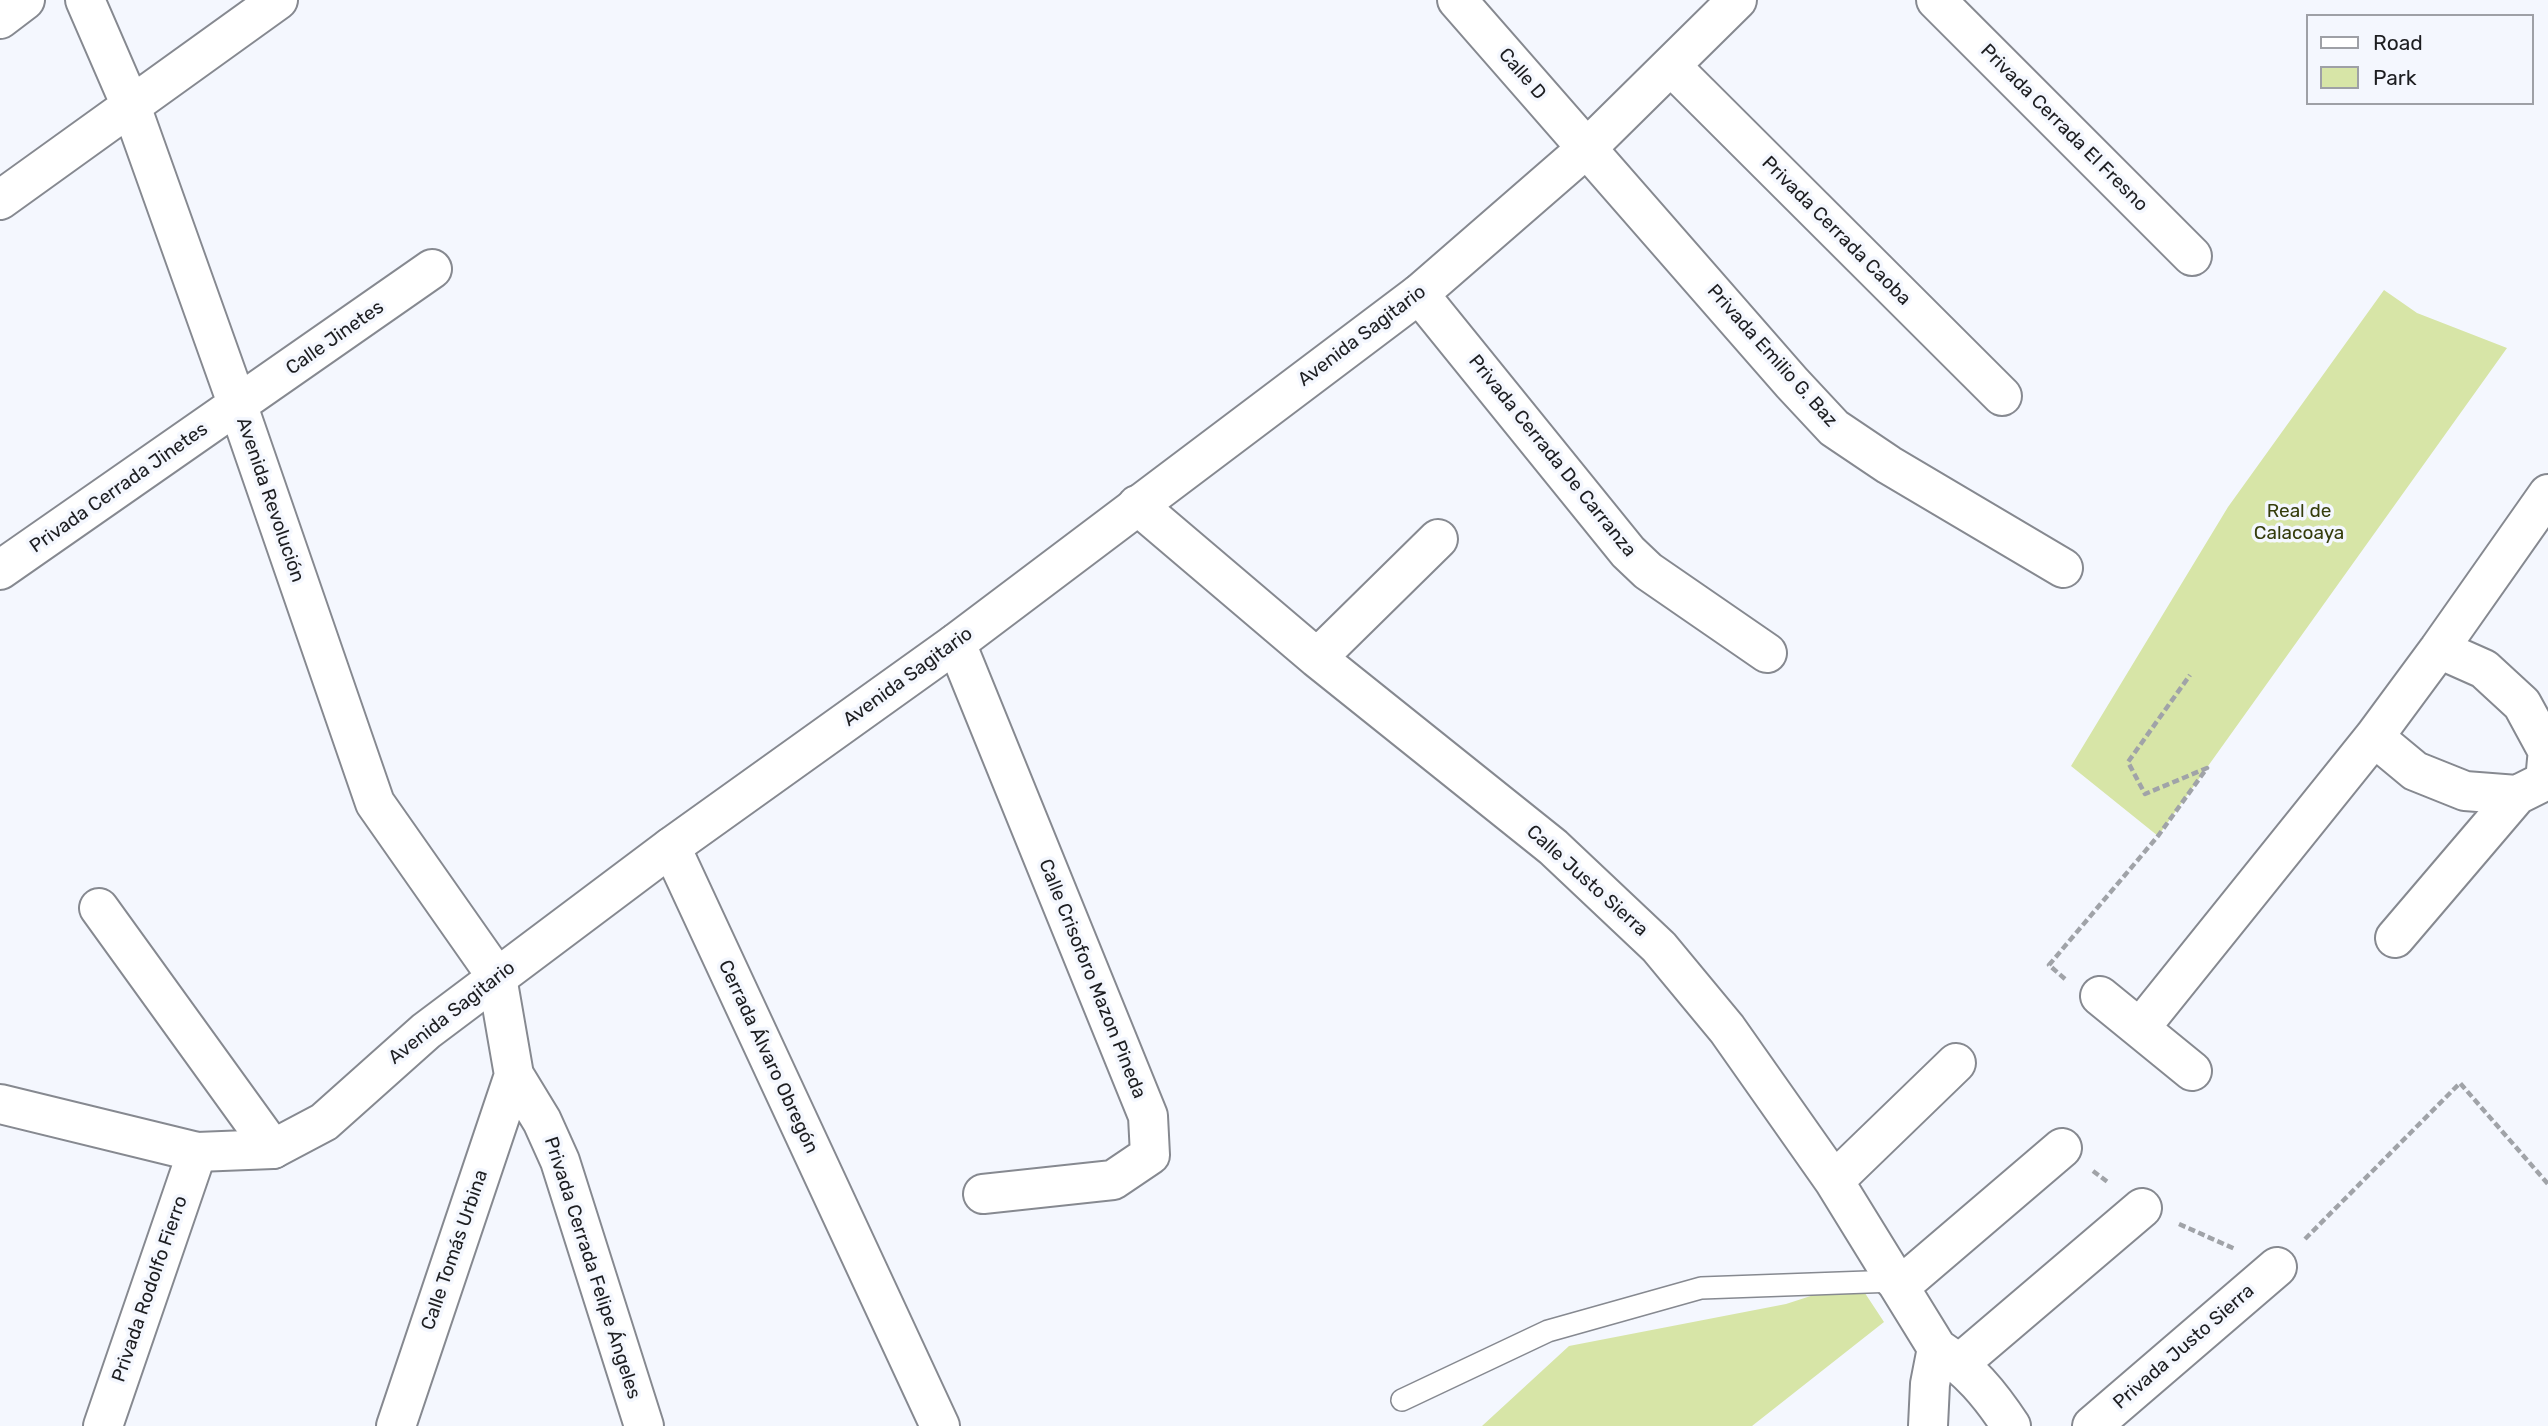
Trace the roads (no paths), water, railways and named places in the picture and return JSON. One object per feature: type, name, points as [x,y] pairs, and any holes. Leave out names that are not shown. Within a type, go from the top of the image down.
[{"type":"street","points":[[0,19],[24,0]]},
{"type":"street","name":"Avenida Revolución","points":[[85,0],[131,106],[375,803],[497,977]]},
{"type":"street","points":[[0,200],[278,0]]},
{"type":"street","name":"Calle D","points":[[1457,0],[1587,148]]},
{"type":"street","name":"Avenida Sagitario","points":[[0,1104],[197,1152],[273,1149],[324,1122],[426,1031],[497,977],[671,847],[956,643],[1419,294],[1587,148],[1737,0]]},
{"type":"street","name":"Privada Cerrada El Fresno","points":[[1936,0],[2192,256]]},
{"type":"street","name":"Privada Cerrada Caoba","points":[[1671,66],[2002,396]]},
{"type":"street","name":"Privada Emilio G. Baz","points":[[1587,148],[1792,383],[1835,428],[1889,465],[2063,568]]},
{"type":"street","name":"Calle Jinetes","points":[[238,406],[432,269]]},
{"type":"street","name":"Privada Cerrada De Carranza","points":[[1419,294],[1628,552],[1648,571],[1766,653]]},
{"type":"street","name":"Privada Cerrada Jinetes","points":[[0,570],[238,406]]},
{"type":"street","points":[[2140,1028],[2374,737],[2548,494]]},
{"type":"street","name":"Calle Justo Sierra","points":[[1138,505],[1318,658],[1553,847],[1659,947],[1727,1029],[1834,1181],[1895,1281],[1949,1355],[1989,1393],[2011,1426]]},
{"type":"street","points":[[1318,658],[1438,539]]},
{"type":"street","name":"Calle Crisoforo Mazon Pineda","points":[[956,643],[1148,1116],[1150,1155],[1113,1180],[983,1194]]},
{"type":"street","points":[[2439,649],[2484,669],[2522,704],[2541,772]]},
{"type":"street","points":[[2374,737],[2415,771],[2465,791],[2541,772]]},
{"type":"street","points":[[2395,938],[2541,772]]},
{"type":"street","name":"Cerrada Álvaro Obregón","points":[[671,847],[940,1426]]},
{"type":"street","points":[[99,908],[273,1149]]},
{"type":"street","points":[[497,977],[514,1075]]},
{"type":"street","points":[[2084,988],[2140,1028],[2192,1071]]},
{"type":"street","points":[[1834,1181],[1956,1063]]},
{"type":"street","name":"Calle Tomás Urbina","points":[[396,1426],[514,1075]]},
{"type":"street","name":"Privada Cerrada Felipe Ángeles","points":[[514,1075],[542,1121],[560,1161],[644,1426]]},
{"type":"street","points":[[1895,1281],[1911,1276],[2062,1148]]},
{"type":"street","name":"Privada Rodolfo Fierro","points":[[103,1426],[197,1152]]},
{"type":"street","points":[[1928,1426],[1930,1384],[1949,1355],[2142,1208]]},
{"type":"street","name":"Privada Justo Sierra","points":[[2092,1426],[2277,1267]]},
{"type":"lane","points":[[1402,1400],[1548,1331],[1701,1288],[1895,1281]]},
{"type":"park label","name":"Real de Calacoaya","points":[[2299,523]]}]
